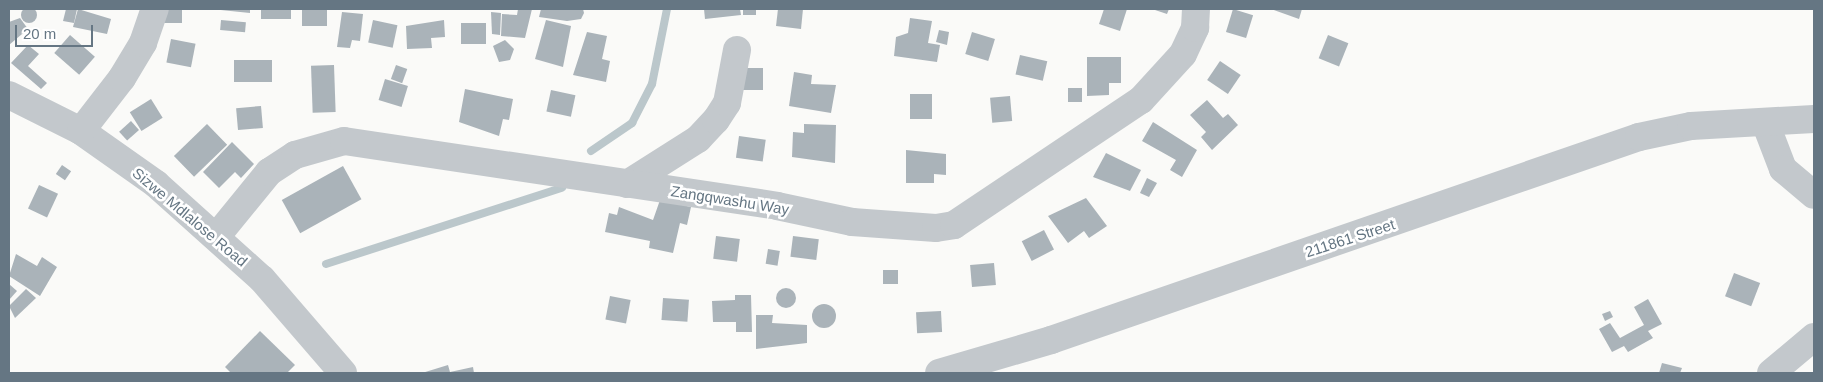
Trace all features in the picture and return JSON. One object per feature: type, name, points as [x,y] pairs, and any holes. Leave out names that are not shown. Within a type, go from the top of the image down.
[{"type":"street","points":[[80,131],[122,78],[143,43],[155,9]]},
{"type":"street","name":"Zangqwashu Way","points":[[216,237],[269,172],[295,155],[344,141],[777,206],[852,222],[936,228],[954,225],[1141,100],[1183,54],[1196,11]]},
{"type":"street","points":[[627,184],[698,139],[716,120],[727,103],[737,50]]},
{"type":"street","name":"Sizwe Mdlalose Road","points":[[9,95],[80,131],[156,184],[262,279],[343,373]]},
{"type":"street","name":"211861 Street","points":[[939,373],[1050,340],[1639,137],[1691,126],[1814,119]]},
{"type":"street","points":[[1764,122],[1783,169],[1814,195]]},
{"type":"street","points":[[1771,373],[1814,337]]},
{"type":"building","points":[[26,7],[32,7],[37,12],[35,21],[26,23],[21,18],[21,12]]},
{"type":"building","points":[[66,9],[77,9],[74,23],[63,21]]},
{"type":"building","points":[[78,9],[111,19],[107,34],[73,27]]},
{"type":"building","points":[[162,9],[182,9],[182,23],[162,23]]},
{"type":"building","points":[[211,9],[250,9],[250,13]]},
{"type":"building","points":[[261,9],[291,9],[291,19],[261,19]]},
{"type":"building","points":[[302,9],[327,9],[327,26],[302,26]]},
{"type":"building","points":[[518,9],[532,9],[525,38],[501,36],[502,14],[517,15]]},
{"type":"building","points":[[541,9],[583,9],[584,13],[581,19],[567,21],[539,17]]},
{"type":"building","points":[[704,9],[740,9],[741,15],[705,19]]},
{"type":"building","points":[[743,9],[756,9],[756,15],[743,15]]},
{"type":"building","points":[[778,9],[803,9],[801,29],[776,26]]},
{"type":"building","points":[[1104,9],[1127,9],[1120,31],[1099,24]]},
{"type":"building","points":[[1152,9],[1169,9],[1167,14]]},
{"type":"building","points":[[1233,9],[1253,15],[1246,38],[1226,32]]},
{"type":"building","points":[[1271,9],[1302,9],[1299,19]]},
{"type":"building","points":[[342,12],[363,14],[360,41],[352,40],[350,48],[337,47]]},
{"type":"building","points":[[491,12],[501,13],[500,35],[492,34]]},
{"type":"building","points":[[20,18],[28,29],[9,45],[9,22]]},
{"type":"building","points":[[910,18],[932,21],[928,43],[940,45],[937,62],[894,56],[896,37],[908,33]]},
{"type":"building","points":[[221,20],[246,22],[245,32],[220,30]]},
{"type":"building","points":[[373,20],[397,25],[393,48],[368,42]]},
{"type":"building","points":[[444,20],[445,37],[431,38],[432,48],[407,49],[406,26]]},
{"type":"building","points":[[546,20],[571,26],[563,67],[535,59]]},
{"type":"building","points":[[461,23],[486,23],[486,44],[461,44]]},
{"type":"building","points":[[939,30],[949,32],[947,45],[936,42]]},
{"type":"building","points":[[587,32],[607,36],[602,59],[610,61],[606,82],[573,75]]},
{"type":"building","points":[[972,32],[995,39],[988,61],[965,54]]},
{"type":"building","points":[[70,35],[95,57],[79,75],[54,53]]},
{"type":"building","points":[[1328,35],[1348,43],[1339,66],[1319,58]]},
{"type":"building","points":[[171,39],[196,44],[191,67],[166,63]]},
{"type":"building","points":[[505,40],[514,49],[510,60],[499,62],[493,46]]},
{"type":"building","points":[[28,45],[39,54],[28,66],[47,83],[41,89],[11,63]]},
{"type":"building","points":[[1020,55],[1047,61],[1043,81],[1016,74]]},
{"type":"building","points":[[1087,57],[1121,57],[1121,83],[1109,83],[1109,95],[1087,96]]},
{"type":"building","points":[[234,60],[272,60],[272,82],[234,82]]},
{"type":"building","points":[[1220,61],[1241,75],[1228,94],[1207,80]]},
{"type":"building","points":[[334,65],[336,112],[313,113],[311,66]]},
{"type":"building","points":[[396,65],[407,69],[402,83],[391,79]]},
{"type":"building","points":[[738,68],[763,68],[763,90],[738,90]]},
{"type":"building","points":[[794,72],[812,75],[811,84],[836,85],[831,113],[789,106]]},
{"type":"building","points":[[385,79],[408,86],[402,107],[379,100]]},
{"type":"building","points":[[1068,88],[1082,88],[1082,102],[1068,102]]},
{"type":"building","points":[[465,89],[513,99],[509,120],[503,119],[499,136],[459,122]]},
{"type":"building","points":[[551,90],[575,95],[571,117],[546,112]]},
{"type":"building","points":[[910,94],[932,94],[932,119],[910,119]]},
{"type":"building","points":[[1010,96],[1012,121],[992,123],[990,98]]},
{"type":"building","points":[[151,99],[163,118],[141,131],[130,112]]},
{"type":"building","points":[[1207,100],[1223,118],[1228,114],[1238,125],[1212,150],[1201,137],[1206,132],[1190,115]]},
{"type":"building","points":[[261,106],[263,128],[238,130],[236,108]]},
{"type":"building","points":[[131,121],[139,130],[127,141],[119,132]]},
{"type":"building","points":[[1153,122],[1197,150],[1182,177],[1170,170],[1176,160],[1142,141]]},
{"type":"building","points":[[207,124],[227,145],[194,177],[174,156]]},
{"type":"building","points":[[804,124],[836,125],[835,163],[792,157],[793,132],[804,133]]},
{"type":"building","points":[[739,136],[766,140],[763,162],[736,158]]},
{"type":"building","points":[[232,142],[254,164],[241,178],[235,172],[219,188],[203,172]]},
{"type":"building","points":[[906,150],[946,154],[946,175],[934,174],[934,183],[906,183]]},
{"type":"building","points":[[1106,153],[1141,170],[1130,191],[1093,177]]},
{"type":"building","points":[[62,165],[71,171],[65,180],[56,174]]},
{"type":"building","points":[[343,166],[361,199],[300,233],[282,200]]},
{"type":"building","points":[[1147,178],[1157,183],[1149,197],[1140,193]]},
{"type":"building","points":[[39,185],[58,194],[47,217],[28,209]]},
{"type":"building","points":[[1086,198],[1107,226],[1089,238],[1084,231],[1068,243],[1048,216]]},
{"type":"building","points":[[660,200],[691,207],[687,225],[680,223],[673,253],[649,248],[650,241],[605,232],[609,213],[617,215],[619,207],[653,220]]},
{"type":"building","points":[[1044,230],[1054,250],[1032,261],[1022,241]]},
{"type":"building","points":[[716,236],[740,239],[737,262],[713,259]]},
{"type":"building","points":[[793,236],[819,239],[816,260],[790,257]]},
{"type":"building","points":[[768,249],[780,251],[778,266],[766,264]]},
{"type":"building","points":[[16,254],[37,266],[42,257],[57,267],[40,296],[9,276]]},
{"type":"building","points":[[994,263],[996,285],[972,287],[970,265]]},
{"type":"building","points":[[883,270],[898,270],[898,284],[883,284]]},
{"type":"building","points":[[1734,273],[1760,283],[1751,306],[1725,296]]},
{"type":"building","points":[[9,284],[17,291],[9,300]]},
{"type":"building","points":[[786,288],[793,291],[796,298],[793,305],[786,308],[779,305],[776,298],[779,291]]},
{"type":"building","points":[[26,289],[36,298],[15,318],[9,306]]},
{"type":"building","points":[[735,295],[751,295],[752,332],[736,332],[736,322],[713,322],[712,301],[735,300]]},
{"type":"building","points":[[610,296],[631,300],[626,324],[605,320]]},
{"type":"building","points":[[663,298],[689,300],[687,322],[661,320]]},
{"type":"building","points":[[1648,299],[1662,324],[1648,331],[1653,338],[1628,352],[1624,346],[1612,352],[1599,329],[1610,323],[1620,338],[1644,325],[1634,307]]},
{"type":"building","points":[[824,304],[833,307],[836,316],[833,325],[824,328],[815,325],[812,316],[815,307]]},
{"type":"building","points":[[941,311],[942,332],[917,333],[916,312]]},
{"type":"building","points":[[1610,311],[1613,317],[1605,321],[1602,314]]},
{"type":"building","points":[[756,315],[773,315],[772,323],[807,325],[807,343],[756,349]]},
{"type":"building","points":[[260,331],[295,365],[287,373],[231,373],[225,367]]},
{"type":"building","points":[[1662,363],[1682,368],[1680,373],[1659,373]]},
{"type":"building","points":[[448,365],[450,372],[473,367],[474,373],[422,373]]},
{"type":"waterway","points":[[591,151],[632,123],[652,84],[667,9]]},
{"type":"waterway","points":[[326,264],[562,188]]}]
